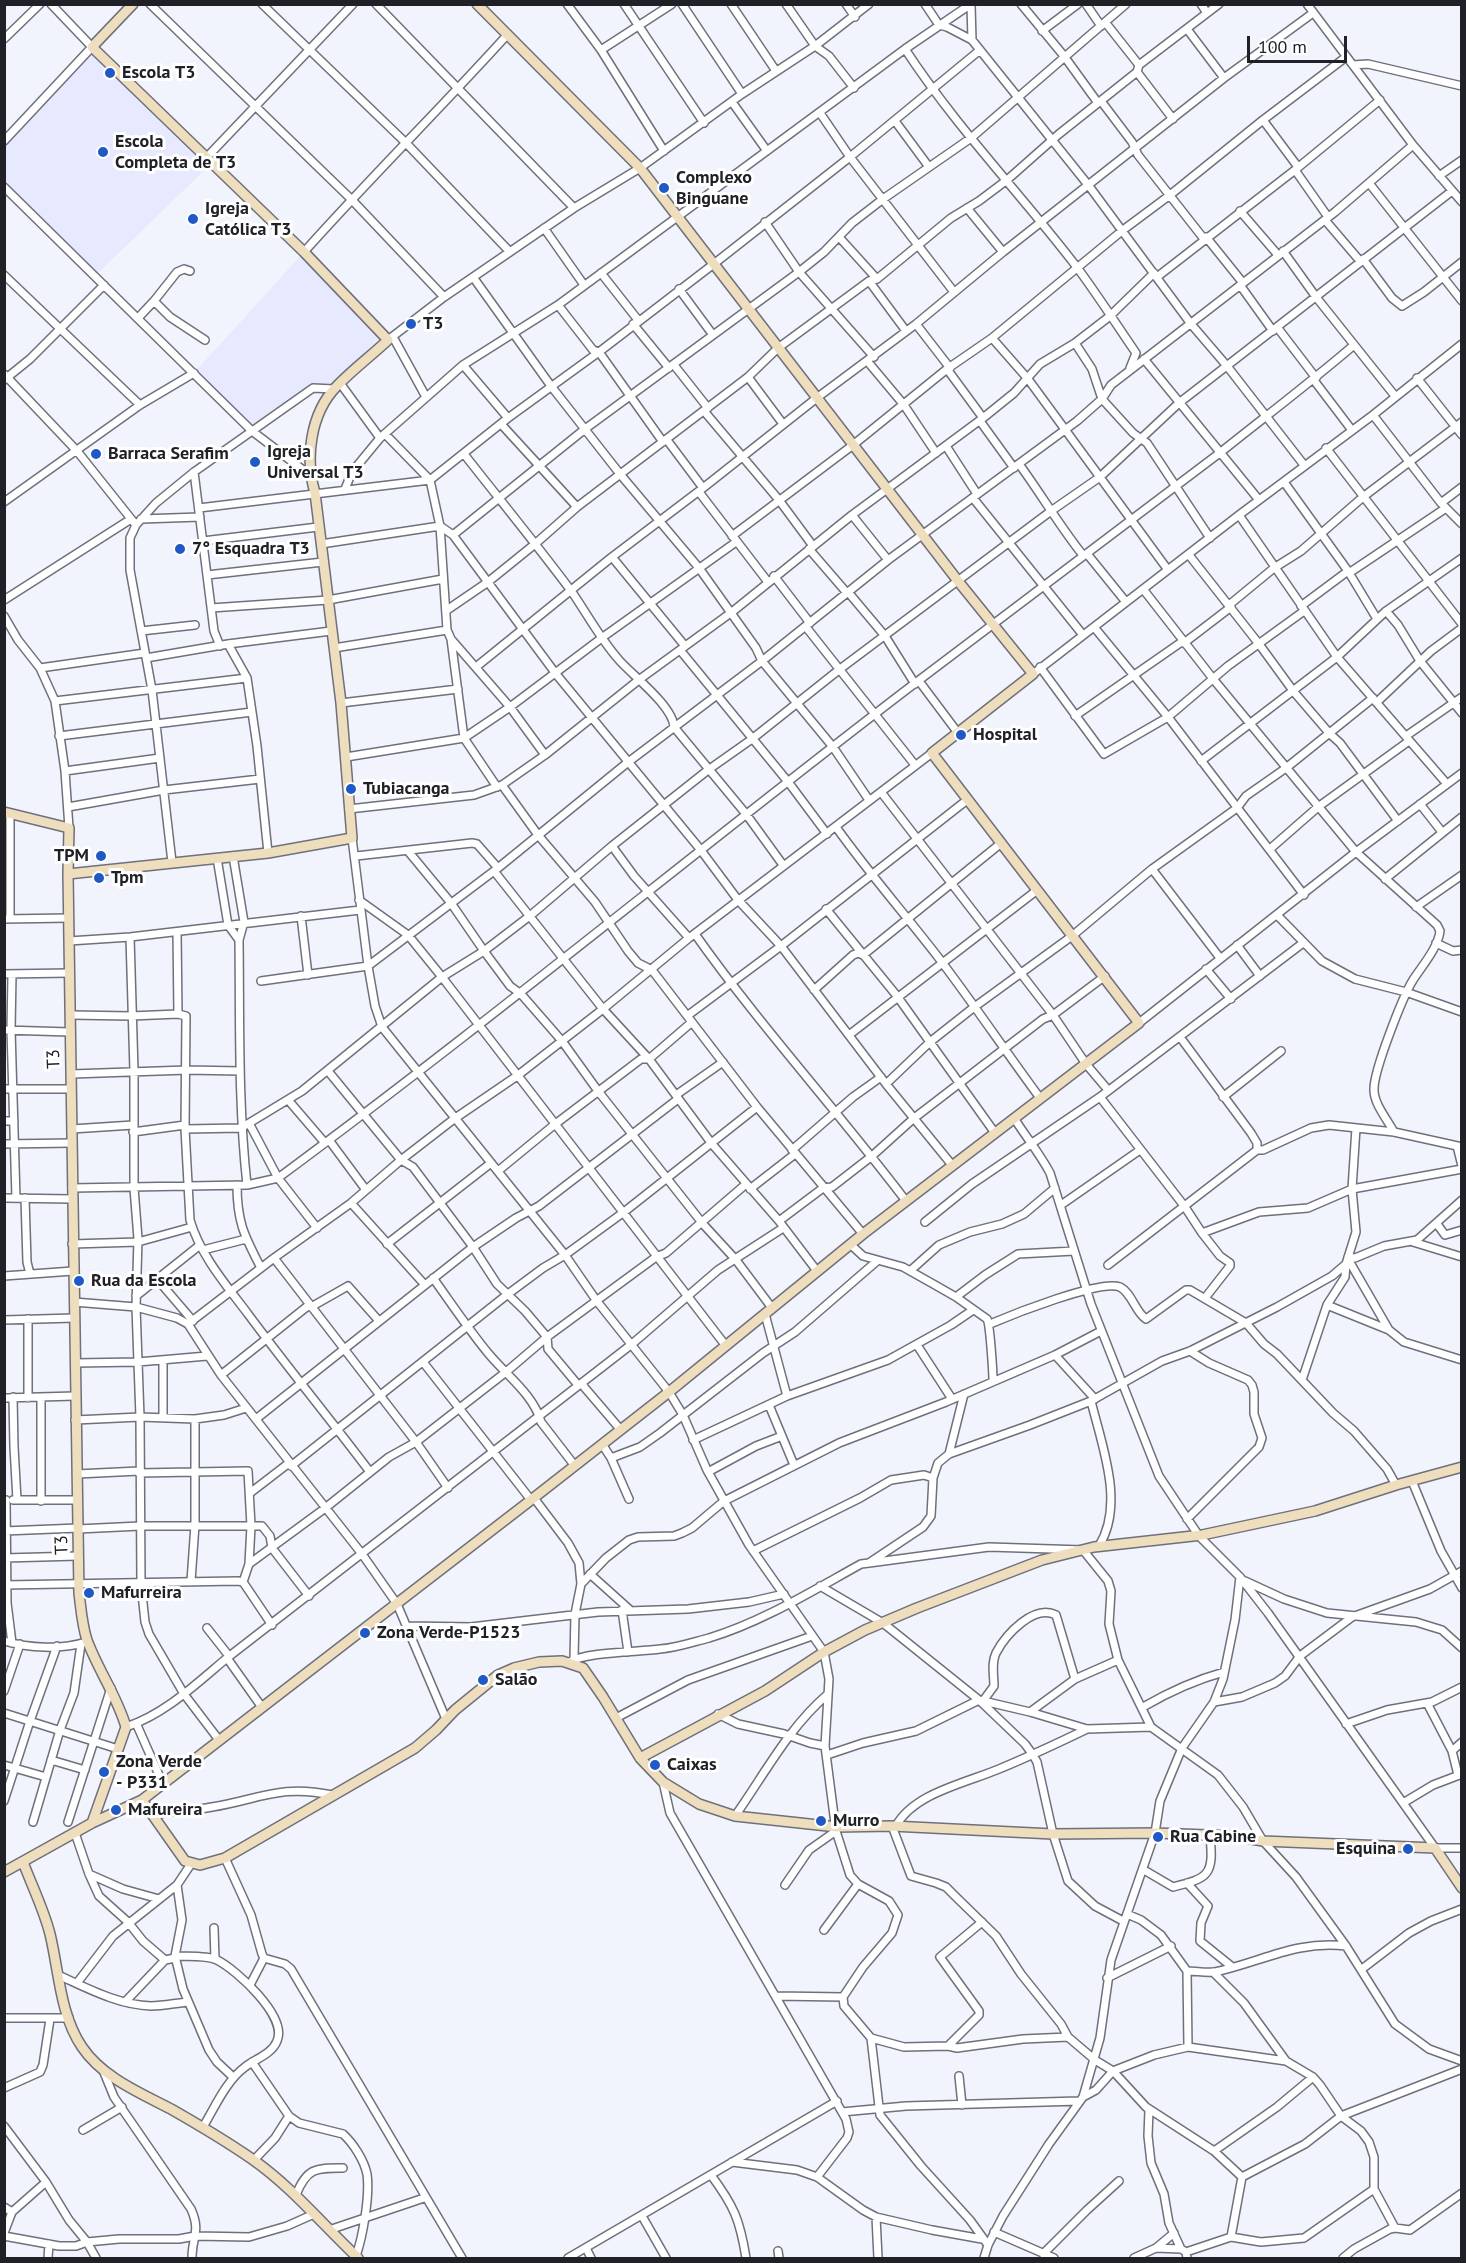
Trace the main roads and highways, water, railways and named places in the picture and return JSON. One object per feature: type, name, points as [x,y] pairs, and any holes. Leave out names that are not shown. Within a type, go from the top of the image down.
[{"type":"place","name":"Escola T3","points":[[110,73]]},
{"type":"place","name":"Escola Completa de T3","points":[[103,152]]},
{"type":"place","name":"Complexo Binguane","points":[[664,188]]},
{"type":"place","name":"Igreja Católica T3","points":[[193,219]]},
{"type":"place","name":"T3","points":[[411,324]]},
{"type":"place","name":"Barraca Serafim","points":[[96,454]]},
{"type":"place","name":"Igreja Universal T3","points":[[255,462]]},
{"type":"place","name":"7° Esquadra T3","points":[[180,549]]},
{"type":"place","name":"Hospital","points":[[961,735]]},
{"type":"place","name":"Tubiacanga","points":[[351,789]]},
{"type":"place","name":"TPM","points":[[101,856]]},
{"type":"place","name":"Tpm","points":[[99,878]]},
{"type":"place","name":"Rua da Escola","points":[[79,1281]]},
{"type":"place","name":"Mafurreira","points":[[89,1593]]},
{"type":"place","name":"Zona Verde-P1523","points":[[365,1633]]},
{"type":"place","name":"Salão","points":[[483,1680]]},
{"type":"place","name":"Caixas","points":[[655,1765]]},
{"type":"place","name":"Zona Verde - P331","points":[[104,1772]]},
{"type":"place","name":"Mafureira","points":[[116,1810]]},
{"type":"place","name":"Murro","points":[[821,1821]]},
{"type":"place","name":"Rua Cabine","points":[[1158,1837]]},
{"type":"place","name":"Esquina","points":[[1408,1849]]}]
